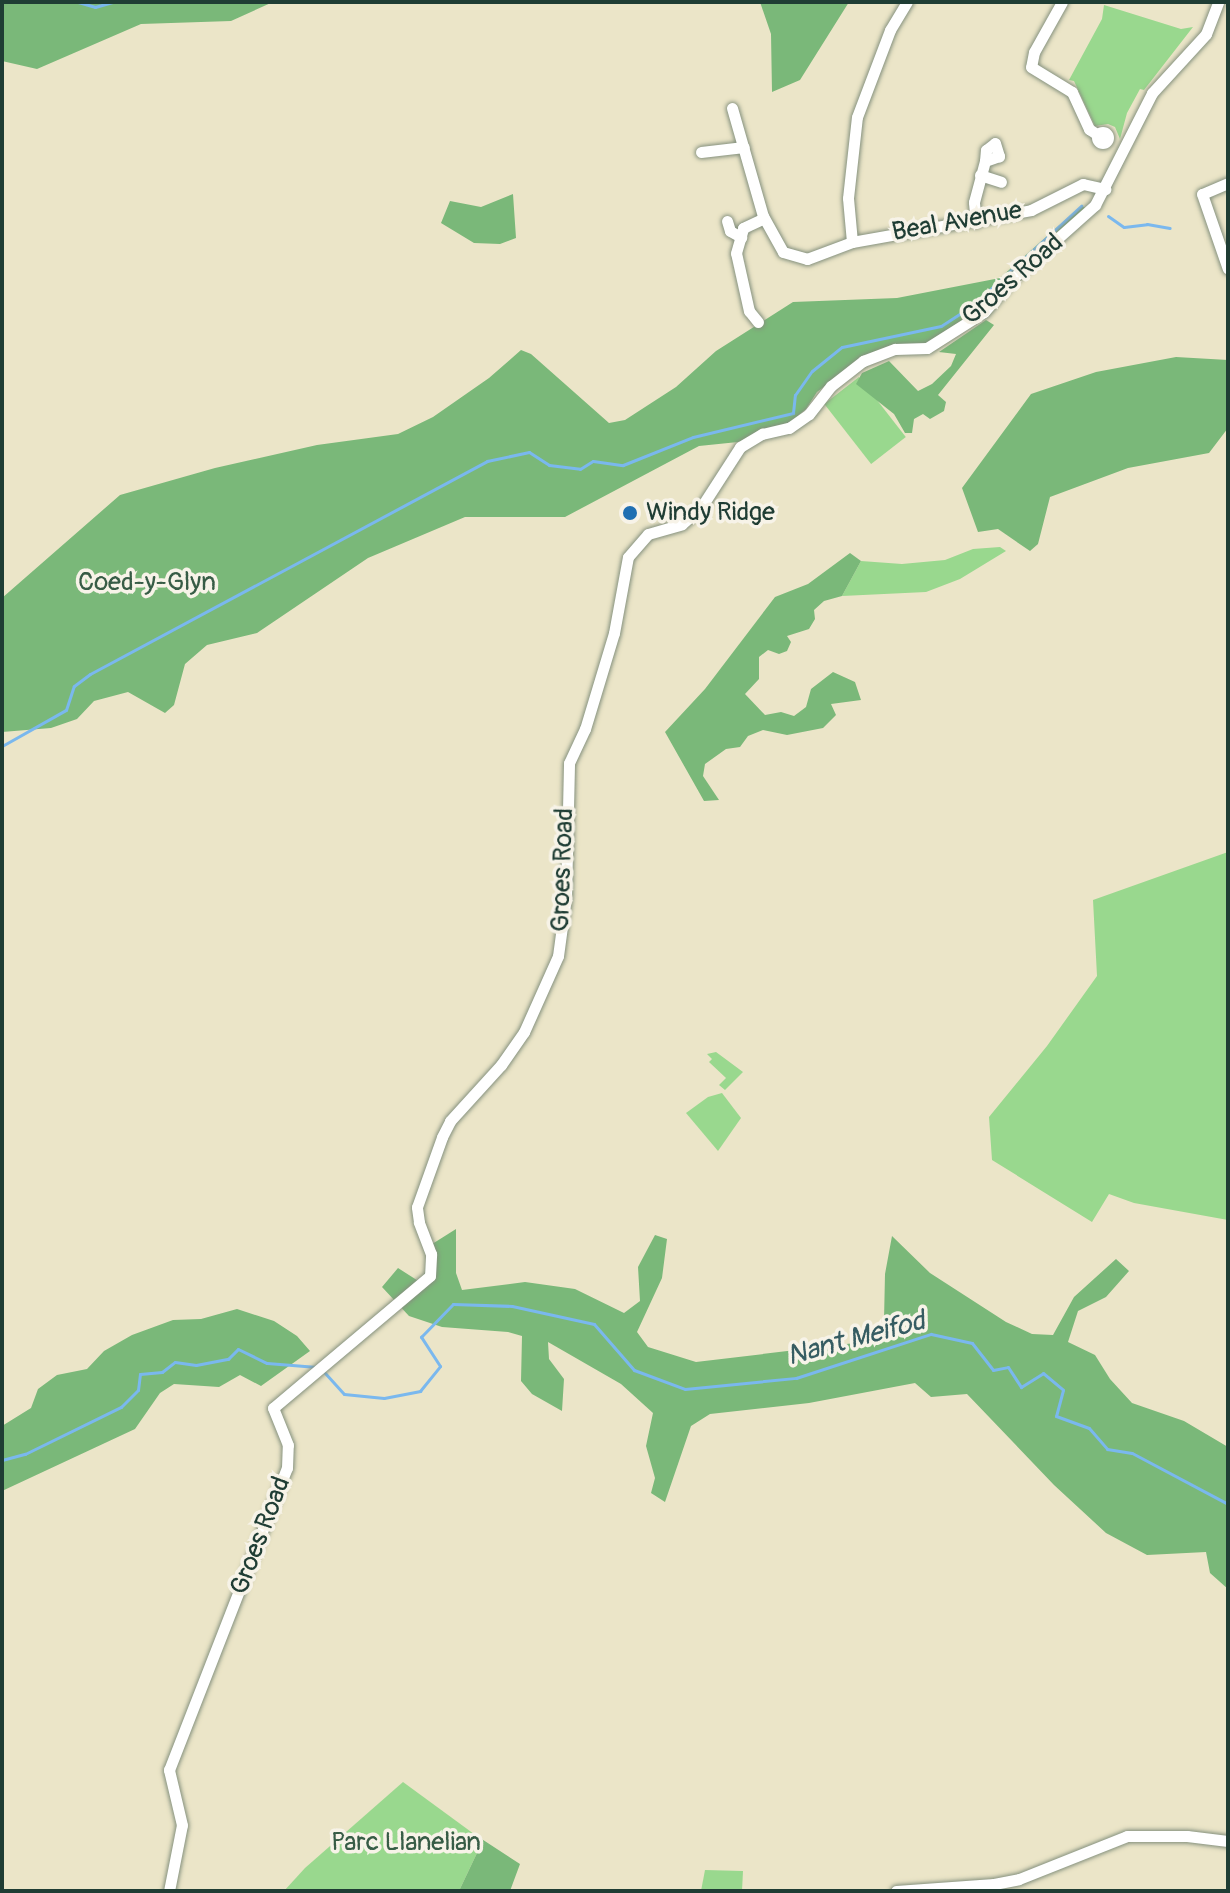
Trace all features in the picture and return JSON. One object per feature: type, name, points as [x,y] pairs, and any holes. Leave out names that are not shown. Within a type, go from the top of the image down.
[{"type":"street","points":[[852,242],[848,198],[857,117],[890,30],[907,2]]},
{"type":"street","points":[[1062,2],[1034,52],[1031,67],[1072,92],[1089,129],[1098,135]]},
{"type":"street","name":"Groes Road","points":[[169,1891],[182,1825],[169,1770],[287,1468],[288,1445],[273,1408],[430,1276],[431,1254],[417,1207],[442,1137],[450,1121],[501,1065],[524,1032],[558,956],[566,897],[569,763],[585,729],[614,633],[628,557],[648,534],[682,524],[702,506],[740,447],[762,434],[789,428],[809,414],[831,386],[863,361],[895,349],[927,348],[984,312],[1012,279],[1077,225],[1105,189],[1152,93],[1206,34],[1218,2]]},
{"type":"street","name":"Beal Avenue","points":[[732,108],[764,218],[783,252],[807,259],[852,242],[1031,210],[1083,184],[1105,189]]},
{"type":"street","points":[[701,152],[744,147]]},
{"type":"street","points":[[976,222],[974,202],[985,161]]},
{"type":"street","points":[[980,175],[1001,182]]},
{"type":"street","points":[[1228,183],[1202,194],[1228,269]]},
{"type":"street","points":[[758,322],[749,311],[739,288],[736,253],[743,228],[764,218]]},
{"type":"street","points":[[727,221],[730,231],[741,237]]},
{"type":"street","points":[[896,1891],[1007,1882],[1127,1836],[1187,1836],[1228,1841]]},
{"type":"green space","points":[[2,2],[273,2],[231,21],[141,24],[37,69],[2,61]]},
{"type":"green space","points":[[760,2],[849,2],[800,80],[772,92],[771,34]]},
{"type":"green space","points":[[1104,5],[1181,29],[1193,27],[1144,90],[1140,89],[1127,113],[1120,139],[1115,127],[1108,124],[1095,126],[1074,81],[1069,80],[1102,19]]},
{"type":"green space","points":[[513,194],[516,238],[500,244],[474,243],[441,223],[450,201],[481,207]]},
{"type":"green space","name":"Coed-y-Glyn","points":[[1081,206],[1086,208],[980,310],[927,344],[862,358],[817,392],[806,409],[788,424],[738,442],[699,446],[565,517],[465,517],[368,558],[257,633],[207,645],[185,664],[174,705],[165,713],[128,692],[94,701],[77,719],[51,728],[2,732],[2,598],[120,495],[215,468],[317,445],[398,434],[433,417],[489,378],[521,350],[531,354],[609,423],[625,420],[676,387],[716,351],[793,302],[897,298],[1000,278]]},
{"type":"green space","points":[[986,320],[994,325],[938,395],[946,402],[944,411],[930,419],[923,414],[914,419],[912,433],[905,433],[894,414],[856,384],[862,373],[889,361],[918,391],[932,384],[951,366],[956,354],[939,352]]},
{"type":"green space","points":[[1176,357],[1228,360],[1228,428],[1209,453],[1128,468],[1050,497],[1038,544],[1030,551],[998,529],[978,532],[962,488],[1031,394],[1096,372]]},
{"type":"green space","points":[[859,377],[906,437],[871,464],[824,404]]},
{"type":"green space","points":[[1000,547],[1006,551],[960,579],[926,592],[842,596],[861,561],[902,564],[945,560],[973,549]]},
{"type":"green space","points":[[850,553],[861,561],[842,596],[824,601],[814,610],[815,619],[809,629],[787,636],[791,642],[787,651],[779,654],[768,650],[759,657],[759,679],[745,694],[765,715],[781,712],[794,716],[806,707],[811,689],[833,672],[855,682],[861,700],[831,704],[836,715],[823,728],[787,735],[763,730],[748,736],[740,747],[726,749],[705,764],[703,776],[719,800],[704,801],[665,732],[705,689],[775,597],[808,584]]},
{"type":"green space","points":[[1228,852],[1228,1220],[1134,1203],[1109,1194],[1092,1222],[992,1160],[989,1117],[1047,1046],[1097,976],[1093,900]]},
{"type":"green space","points":[[716,1052],[743,1072],[725,1090],[719,1085],[726,1078],[709,1062],[712,1059],[707,1054]]},
{"type":"green space","points":[[722,1093],[741,1118],[718,1151],[686,1113],[708,1097]]},
{"type":"green space","points":[[456,1229],[456,1273],[462,1290],[525,1282],[575,1289],[624,1313],[640,1301],[638,1267],[655,1235],[667,1239],[662,1278],[637,1332],[648,1347],[696,1362],[897,1338],[884,1320],[885,1274],[892,1236],[930,1273],[1006,1322],[1032,1334],[1053,1335],[1074,1297],[1116,1259],[1129,1271],[1106,1297],[1078,1311],[1068,1342],[1095,1355],[1110,1379],[1132,1403],[1184,1421],[1228,1447],[1228,1589],[1210,1573],[1206,1552],[1147,1555],[1106,1533],[1054,1485],[967,1394],[931,1397],[915,1383],[809,1403],[710,1414],[691,1426],[665,1502],[651,1493],[655,1478],[646,1446],[653,1413],[621,1384],[548,1342],[549,1359],[564,1379],[562,1411],[532,1394],[521,1381],[522,1336],[508,1332],[442,1327],[409,1316],[382,1287],[398,1268],[423,1284],[429,1246]]},
{"type":"green space","points":[[237,1309],[274,1321],[297,1336],[310,1351],[261,1386],[240,1375],[219,1387],[174,1384],[160,1393],[135,1429],[2,1491],[2,1426],[31,1408],[38,1389],[57,1375],[87,1369],[104,1351],[132,1335],[173,1320],[201,1319]]},
{"type":"green space","name":"Parc Llanelian","points":[[403,1782],[474,1834],[479,1845],[477,1853],[459,1891],[284,1891],[305,1868]]},
{"type":"green space","points":[[474,1834],[520,1864],[510,1891],[459,1891],[477,1853],[479,1845]]},
{"type":"green space","points":[[705,1870],[743,1871],[742,1891],[701,1891]]},
{"type":"waterway","points":[[20,2],[31,2]]},
{"type":"waterway","points":[[78,2],[95,7],[113,2]]},
{"type":"waterway","points":[[2,746],[66,710],[74,686],[90,674],[487,461],[529,452],[549,465],[580,469],[593,461],[623,465],[693,437],[793,413],[795,395],[812,371],[842,347],[941,326],[973,305],[1081,206]]},
{"type":"waterway","points":[[1108,216],[1124,227],[1147,224],[1170,228]]},
{"type":"waterway","name":"Nant Meifod","points":[[325,1373],[344,1394],[384,1398],[420,1391],[440,1366],[421,1337],[453,1304],[512,1306],[594,1324],[634,1370],[685,1389],[796,1378],[931,1334],[972,1343],[993,1370],[1008,1367],[1021,1387],[1043,1373],[1063,1390],[1056,1416],[1089,1428],[1107,1449],[1132,1453],[1228,1504]]},
{"type":"waterway","name":"Nant Meifod","points":[[2,1460],[25,1454],[121,1407],[138,1390],[140,1374],[162,1372],[175,1362],[196,1365],[228,1359],[238,1349],[267,1363],[317,1367]]},
{"type":"place","name":"Windy Ridge","points":[[630,513]]}]
